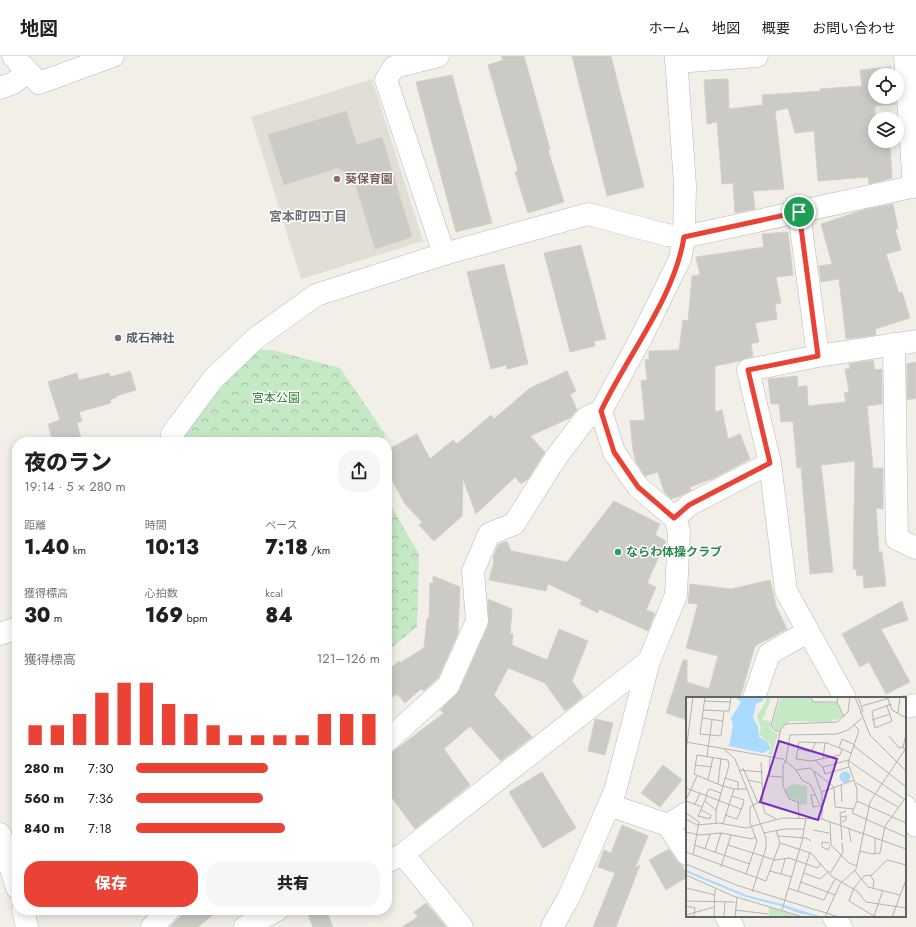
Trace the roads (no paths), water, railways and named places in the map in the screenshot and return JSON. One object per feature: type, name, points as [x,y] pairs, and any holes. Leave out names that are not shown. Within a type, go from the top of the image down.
[{"type":"street","points":[[13,56],[39,83],[113,56]]},
{"type":"street","points":[[438,56],[394,67],[386,80],[444,254]]},
{"type":"street","points":[[392,736],[448,686],[477,621],[473,571],[489,534],[514,524],[556,456],[586,418],[601,411],[659,304],[680,259],[684,237],[685,185],[676,59],[756,56]]},
{"type":"street","points":[[172,437],[172,434],[214,379],[256,338],[316,295],[444,254],[588,214],[667,235],[684,237],[915,186],[905,56]]},
{"type":"street","points":[[0,88],[13,83],[28,72]]},
{"type":"street","points":[[799,212],[818,356]]},
{"type":"street","points":[[844,697],[807,632],[786,591],[770,463],[748,370],[818,356],[916,341]]},
{"type":"street","points":[[894,344],[897,539],[916,548]]},
{"type":"street","points":[[552,927],[568,897],[615,791],[649,661],[676,595],[679,530],[674,518],[638,487],[614,452],[601,411]]},
{"type":"street","points":[[674,518],[689,505],[770,463]]},
{"type":"street","points":[[0,634],[12,630]]},
{"type":"street","points":[[754,697],[769,654],[807,632]]},
{"type":"street","points":[[462,927],[395,858],[649,661]]},
{"type":"street","points":[[906,707],[916,705]]},
{"type":"street","points":[[609,805],[668,824],[686,852]]},
{"type":"street","points":[[906,808],[916,826]]},
{"type":"street","points":[[668,824],[686,814]]},
{"type":"street","points":[[0,834],[12,872]]},
{"type":"street","points":[[24,915],[27,927]]},
{"type":"street","points":[[152,927],[164,915]]},
{"type":"street","points":[[244,927],[267,915]]},
{"type":"street","points":[[727,917],[733,927]]},
{"type":"street","points":[[834,917],[840,927]]},
{"type":"place","name":"葵保育園","points":[[337,179]]},
{"type":"place","name":"成石神社","points":[[118,338]]},
{"type":"place","name":"ならわ体操クラブ","points":[[618,552]]},
{"type":"district","name":"宮本町四丁目","points":[[308,216]]},
{"type":"park label","name":"宮本公園","points":[[276,398]]}]
